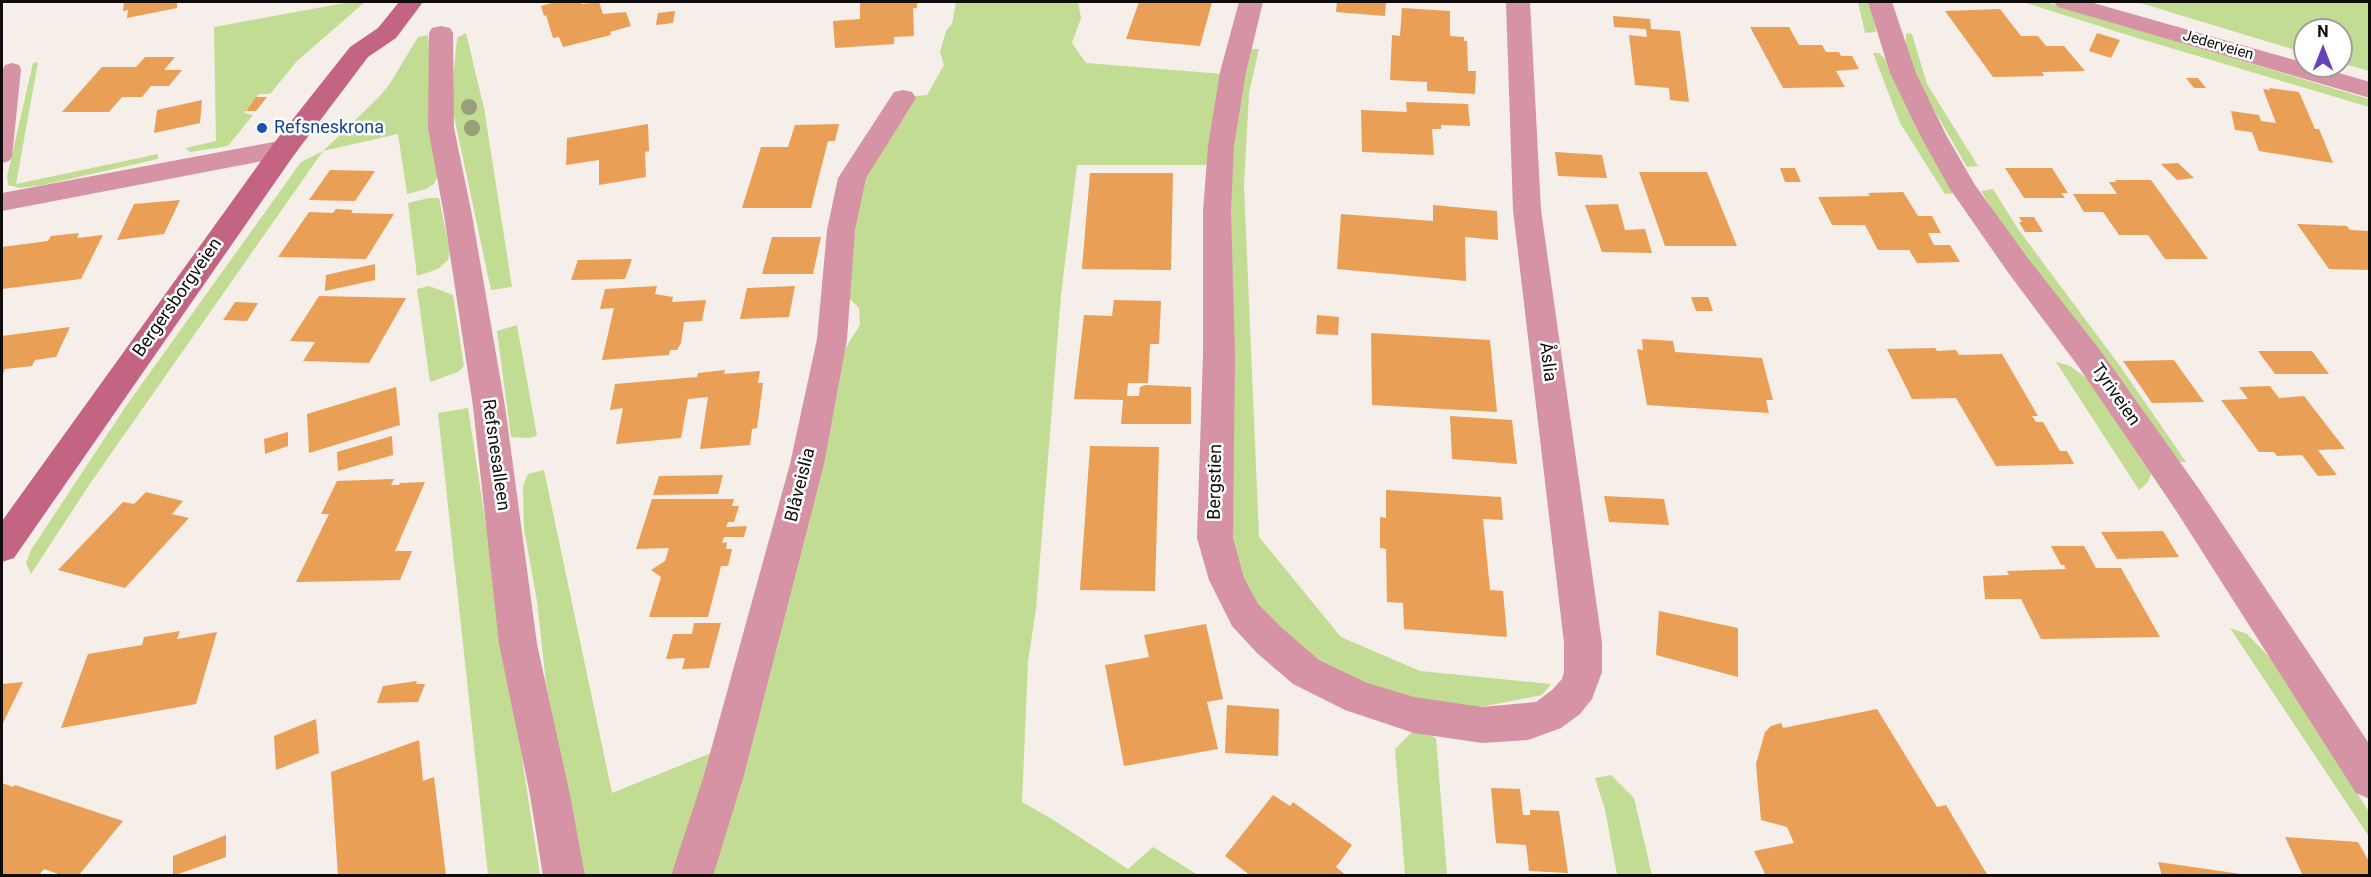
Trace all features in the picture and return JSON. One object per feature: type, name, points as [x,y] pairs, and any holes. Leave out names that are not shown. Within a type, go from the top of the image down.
[{"type":"street","name":"Bergersborgveien","points":[[359,52],[359,33],[384,2]]},
{"type":"street","name":"Bergersborgveien","points":[[2,548],[285,149],[359,52],[387,33],[411,2]]},
{"type":"street","name":"Bergstien","points":[[1251,2],[1233,72],[1221,146],[1217,211],[1219,354],[1215,538],[1227,580],[1245,615],[1270,642],[1306,672],[1359,698],[1414,715],[1482,725],[1528,722],[1556,710]]},
{"type":"street","name":"Åslia","points":[[1518,2],[1527,210],[1583,643],[1583,672],[1579,687],[1556,710]]},
{"type":"street","name":"Tyriveien","points":[[1880,2],[1894,50],[1904,74],[1933,135],[1964,189],[2017,264],[2089,358],[2187,499],[2370,780]]},
{"type":"street","name":"Jederveien","points":[[2066,2],[2370,90]]},
{"type":"street","name":"Refsnesalleen","points":[[441,33],[441,128],[458,214],[489,406],[518,644],[550,795],[564,876]]},
{"type":"street","name":"Blåveislia","points":[[692,876],[724,775],[807,464],[832,339],[841,230],[852,178],[903,98]]},
{"type":"street","points":[[2,202],[285,149]]},
{"type":"lane","points":[[2,157],[12,69]]},
{"type":"green space","points":[[350,2],[365,2],[297,61],[270,94],[259,94],[244,113],[253,115],[228,146],[190,152],[186,148],[216,141],[214,27]]},
{"type":"green space","points":[[956,2],[1078,2],[1081,18],[1072,43],[1086,63],[1223,74],[1206,165],[1077,165],[1061,295],[1036,609],[1028,662],[1022,802],[1128,869],[1153,847],[1198,875],[707,876],[843,352],[860,325],[859,308],[846,295],[865,172],[915,96],[927,95],[944,65],[940,52],[946,31],[952,24]]},
{"type":"green space","points":[[1858,2],[1871,2],[1876,32],[1865,33]]},
{"type":"green space","points":[[2023,2],[2046,2],[2369,99],[2369,107]]},
{"type":"green space","points":[[2137,2],[2369,2],[2369,71],[2353,66],[2353,18],[2293,18],[2293,49]]},
{"type":"green space","points":[[466,33],[484,108],[512,287],[491,290],[451,102],[457,38]]},
{"type":"green space","points":[[1906,33],[1912,34],[1927,84],[1978,166],[1967,167],[1925,94],[1906,52]]},
{"type":"green space","points":[[428,35],[438,175],[434,184],[426,189],[407,194],[398,134],[323,151],[389,85],[418,37]]},
{"type":"green space","points":[[1249,49],[1259,49],[1249,93],[1244,186],[1259,537],[1341,637],[1420,671],[1551,684],[1542,695],[1471,709],[1407,698],[1351,682],[1295,648],[1259,613],[1237,562],[1231,532],[1229,162]]},
{"type":"green space","points":[[1873,53],[1879,53],[1885,59],[1897,78],[1956,193],[1945,194],[1900,123]]},
{"type":"green space","points":[[38,62],[16,184],[158,154],[158,159],[43,185],[20,188],[8,185],[7,177],[33,63]]},
{"type":"green space","points":[[323,151],[89,485],[31,574],[26,563],[31,550],[126,406],[301,162]]},
{"type":"green space","points":[[1993,189],[2018,229],[2120,366],[2186,462],[2178,462],[2013,243],[1981,191]]},
{"type":"green space","points":[[439,198],[450,251],[448,260],[438,269],[417,276],[408,203]]},
{"type":"green space","points":[[429,286],[453,295],[464,366],[458,372],[430,382],[417,289]]},
{"type":"green space","points":[[517,325],[537,436],[528,438],[511,437],[497,331]]},
{"type":"green space","points":[[2056,362],[2070,366],[2088,379],[2151,474],[2148,482],[2139,490]]},
{"type":"green space","points":[[468,408],[540,875],[488,875],[438,413]]},
{"type":"green space","points":[[544,470],[612,793],[716,751],[678,875],[583,875],[546,683],[537,601],[524,529],[523,486],[528,474]]},
{"type":"green space","points":[[2230,628],[2247,634],[2280,668],[2369,812],[2368,835]]},
{"type":"green space","points":[[1416,728],[1436,738],[1447,875],[1405,875],[1395,749]]},
{"type":"green space","points":[[1611,775],[1634,798],[1652,875],[1617,875],[1605,809],[1595,778]]},
{"type":"building","points":[[124,2],[177,2],[177,8],[127,18],[128,10],[123,11]]},
{"type":"building","points":[[556,2],[581,2],[582,4],[599,2],[603,14],[626,12],[631,26],[610,32],[611,35],[563,47],[559,37],[553,38],[541,6]]},
{"type":"building","points":[[860,2],[917,2],[917,8],[913,8],[914,36],[894,37],[894,44],[835,48],[833,21],[860,19]]},
{"type":"building","points":[[1139,2],[1212,2],[1200,46],[1126,39]]},
{"type":"building","points":[[1337,2],[1386,2],[1385,16],[1336,12]]},
{"type":"building","points":[[1402,8],[1450,11],[1450,36],[1464,37],[1464,41],[1467,41],[1468,71],[1476,71],[1475,94],[1427,91],[1427,82],[1390,80],[1392,35],[1400,36]]},
{"type":"building","points":[[2000,9],[2021,36],[2038,36],[2046,46],[2064,46],[2085,71],[2042,72],[2044,76],[1993,77],[1945,11]]},
{"type":"building","points":[[675,11],[673,23],[656,25],[658,13]]},
{"type":"building","points":[[1613,16],[1650,19],[1651,29],[1680,31],[1689,102],[1670,100],[1669,88],[1635,85],[1629,35],[1647,37],[1646,29],[1614,27]]},
{"type":"building","points":[[1750,27],[1789,27],[1799,45],[1822,45],[1826,52],[1839,52],[1841,56],[1852,56],[1859,69],[1836,71],[1845,87],[1783,88]]},
{"type":"building","points":[[2097,33],[2120,40],[2111,58],[2089,51]]},
{"type":"building","points":[[145,57],[175,57],[164,70],[182,70],[169,86],[151,86],[142,97],[122,97],[109,112],[62,112],[102,67],[136,67]]},
{"type":"building","points":[[2186,78],[2198,78],[2206,88],[2194,88]]},
{"type":"building","points":[[2269,88],[2299,92],[2315,129],[2319,129],[2333,163],[2259,151],[2252,132],[2235,130],[2231,111],[2259,115],[2261,121],[2276,123],[2263,89],[2270,90]]},
{"type":"building","points":[[256,97],[267,97],[256,111],[246,111]]},
{"type":"building","points":[[202,100],[200,123],[154,133],[157,110]]},
{"type":"building","points":[[1406,102],[1468,104],[1470,126],[1441,125],[1441,129],[1432,129],[1434,155],[1362,152],[1361,110],[1407,112]]},
{"type":"building","points":[[648,124],[649,151],[645,152],[646,177],[599,185],[599,160],[566,165],[567,138]]},
{"type":"building","points":[[839,124],[835,141],[828,141],[811,208],[742,208],[761,147],[788,147],[795,125]]},
{"type":"building","points":[[1555,152],[1602,155],[1607,178],[1558,176]]},
{"type":"building","points":[[2178,163],[2194,178],[2177,180],[2161,164]]},
{"type":"building","points":[[1780,168],[1795,168],[1801,182],[1785,182]]},
{"type":"building","points":[[2005,168],[2052,168],[2068,193],[2061,193],[2065,198],[2024,198]]},
{"type":"building","points":[[330,170],[375,171],[355,201],[309,200]]},
{"type":"building","points":[[1639,172],[1707,172],[1737,246],[1665,246]]},
{"type":"building","points":[[1090,173],[1173,173],[1171,270],[1082,269]]},
{"type":"building","points":[[2115,180],[2151,180],[2208,259],[2165,259],[2148,235],[2119,235],[2103,212],[2084,212],[2073,194],[2117,194],[2109,182],[2116,182]]},
{"type":"building","points":[[1903,192],[1918,216],[1932,216],[1941,233],[1928,233],[1934,245],[1950,245],[1960,262],[1917,263],[1909,250],[1878,250],[1865,225],[1832,225],[1818,197],[1870,196],[1868,193]]},
{"type":"building","points":[[180,200],[164,234],[117,240],[134,204]]},
{"type":"building","points":[[1618,204],[1625,230],[1645,229],[1652,253],[1602,252],[1585,205]]},
{"type":"building","points":[[1433,205],[1497,211],[1498,240],[1465,237],[1466,281],[1337,269],[1341,214],[1433,221]]},
{"type":"building","points":[[336,209],[353,210],[351,213],[394,214],[366,259],[278,257],[309,212],[333,213]]},
{"type":"building","points":[[2019,217],[2034,217],[2043,232],[2025,232],[2019,222],[2022,222]]},
{"type":"building","points":[[2297,224],[2347,226],[2350,230],[2370,231],[2370,270],[2329,269]]},
{"type":"building","points":[[79,233],[77,238],[103,235],[81,279],[2,289],[2,247],[48,241],[51,236]]},
{"type":"building","points":[[772,237],[821,237],[813,274],[762,274]]},
{"type":"building","points":[[632,259],[625,279],[571,280],[578,260]]},
{"type":"building","points":[[375,264],[375,280],[325,291],[326,275]]},
{"type":"building","points":[[657,286],[655,294],[673,297],[672,302],[706,300],[702,321],[684,322],[681,343],[677,350],[670,350],[669,355],[602,360],[614,308],[600,309],[605,289]]},
{"type":"building","points":[[795,286],[789,317],[740,319],[747,288]]},
{"type":"building","points":[[319,296],[406,298],[369,363],[303,361],[315,342],[290,341]]},
{"type":"building","points":[[1691,297],[1708,297],[1713,311],[1696,311]]},
{"type":"building","points":[[1114,300],[1161,301],[1159,344],[1150,344],[1148,383],[1128,383],[1127,396],[1139,396],[1140,387],[1146,385],[1191,387],[1191,424],[1121,424],[1123,400],[1074,399],[1084,315],[1112,316]]},
{"type":"building","points":[[235,302],[258,303],[247,321],[223,320]]},
{"type":"building","points":[[1317,315],[1339,317],[1338,335],[1316,334]]},
{"type":"building","points":[[70,327],[56,357],[35,360],[32,366],[5,369],[2,376],[2,336]]},
{"type":"building","points":[[1371,333],[1490,340],[1497,412],[1372,405]]},
{"type":"building","points":[[1642,339],[1673,341],[1675,352],[1762,358],[1773,400],[1766,400],[1769,413],[1647,405],[1637,349],[1643,350]]},
{"type":"building","points":[[1935,348],[1937,351],[1956,350],[1959,355],[2002,354],[2038,416],[2032,416],[2036,422],[2043,422],[2060,451],[2067,451],[2074,464],[1996,466],[1956,398],[1912,399],[1887,349]]},
{"type":"building","points":[[2258,351],[2312,351],[2329,374],[2275,374]]},
{"type":"building","points":[[2174,360],[2204,402],[2152,403],[2123,361]]},
{"type":"building","points":[[725,370],[724,374],[760,371],[758,383],[763,383],[757,428],[752,429],[750,445],[700,449],[708,397],[688,399],[681,438],[616,444],[623,408],[610,410],[615,384],[697,377],[698,373]]},
{"type":"building","points":[[2270,386],[2279,398],[2304,396],[2345,449],[2318,450],[2337,475],[2318,476],[2302,455],[2277,456],[2274,452],[2259,452],[2221,400],[2248,399],[2239,387]]},
{"type":"building","points":[[396,387],[400,425],[309,453],[307,414]]},
{"type":"building","points":[[1450,416],[1512,420],[1517,464],[1452,459]]},
{"type":"building","points":[[288,432],[288,446],[265,454],[264,439]]},
{"type":"building","points":[[392,436],[393,455],[338,471],[337,452]]},
{"type":"building","points":[[1090,446],[1159,447],[1155,591],[1080,590]]},
{"type":"building","points":[[723,475],[718,494],[653,495],[659,476]]},
{"type":"building","points":[[394,479],[391,485],[425,482],[395,551],[412,551],[400,580],[296,582],[329,514],[321,514],[337,481]]},
{"type":"building","points":[[1386,490],[1501,497],[1503,520],[1483,519],[1490,590],[1503,591],[1507,637],[1404,629],[1403,603],[1387,602],[1386,549],[1380,548],[1380,517],[1386,518]]},
{"type":"building","points":[[146,492],[183,501],[172,514],[189,518],[125,588],[58,570],[123,502],[134,504]]},
{"type":"building","points":[[1604,496],[1664,499],[1669,525],[1609,522]]},
{"type":"building","points":[[652,499],[734,499],[732,506],[739,506],[734,522],[728,522],[726,527],[747,526],[744,537],[724,537],[722,543],[727,542],[726,549],[732,549],[728,566],[721,566],[708,617],[649,617],[661,577],[651,570],[665,561],[669,548],[636,549]]},
{"type":"building","points":[[2163,531],[2179,557],[2117,559],[2101,532]]},
{"type":"building","points":[[2051,546],[2084,546],[2096,568],[2121,568],[2160,637],[2041,639],[2021,599],[1985,599],[1983,576],[2009,575],[2007,571],[2066,569],[2064,565],[2061,565]]},
{"type":"building","points":[[1659,611],[1738,628],[1738,677],[1656,655]]},
{"type":"building","points":[[694,623],[721,623],[709,668],[682,669],[685,658],[666,659],[673,634],[692,634]]},
{"type":"building","points":[[1206,624],[1223,699],[1207,702],[1218,749],[1124,766],[1105,665],[1149,657],[1144,635]]},
{"type":"building","points":[[180,631],[177,639],[217,632],[196,704],[61,728],[88,654],[142,645],[144,637]]},
{"type":"building","points":[[417,681],[416,684],[425,684],[418,702],[377,703],[383,686]]},
{"type":"building","points":[[23,682],[2,725],[2,684]]},
{"type":"building","points":[[1227,705],[1279,709],[1278,756],[1225,753]]},
{"type":"building","points":[[1877,709],[1937,807],[1946,805],[1988,876],[1766,876],[1754,851],[1794,843],[1787,827],[1761,820],[1756,764],[1765,732],[1771,726],[1781,723],[1783,728]]},
{"type":"building","points":[[316,719],[319,753],[276,770],[274,736]]},
{"type":"building","points":[[419,740],[423,781],[434,777],[446,876],[338,876],[331,772]]},
{"type":"building","points":[[2,783],[13,787],[15,785],[123,821],[78,876],[64,876],[44,869],[38,876],[5,876],[2,874]]},
{"type":"building","points":[[1491,788],[1520,789],[1523,815],[1530,815],[1530,810],[1559,811],[1568,873],[1529,871],[1526,845],[1496,843]]},
{"type":"building","points":[[1273,795],[1290,806],[1293,802],[1352,845],[1336,867],[1347,876],[1251,876],[1225,856]]},
{"type":"building","points":[[226,835],[226,857],[173,876],[173,856]]},
{"type":"building","points":[[2285,837],[2358,842],[2370,863],[2370,876],[2303,876]]},
{"type":"building","points":[[2158,862],[2241,874],[2241,876],[2162,876]]},
{"type":"place","name":"Refsneskrona","points":[[262,128]]}]
